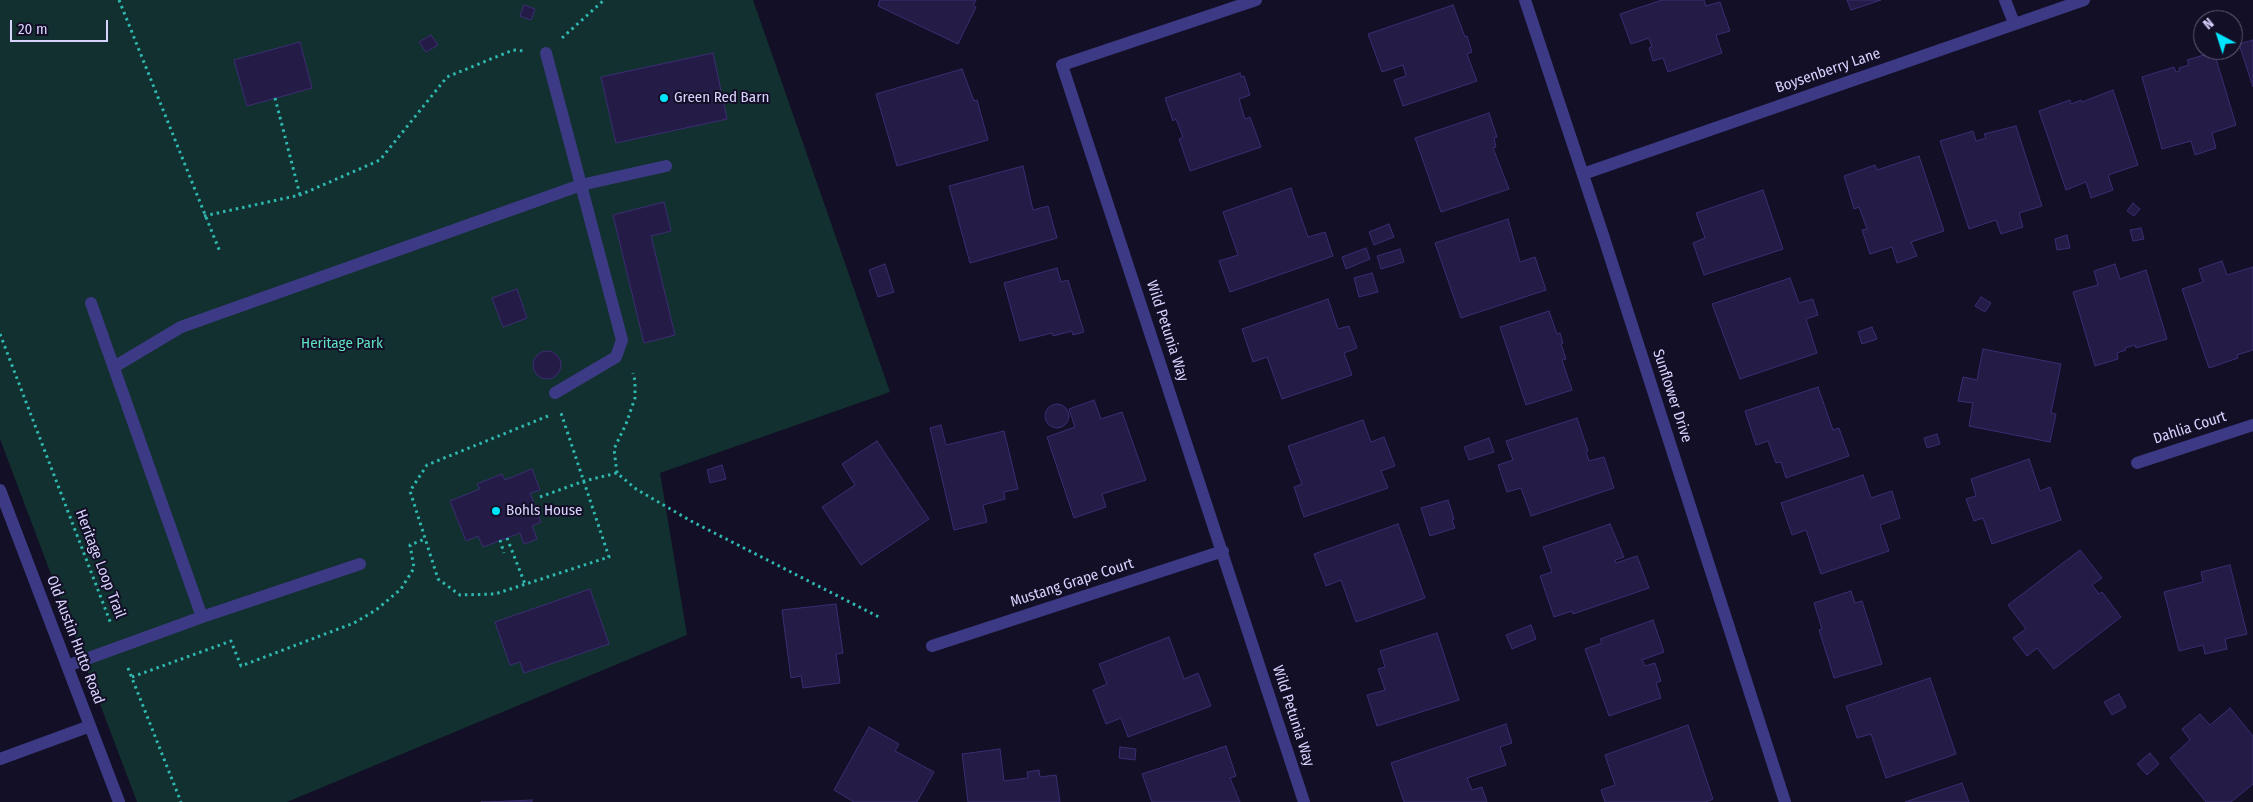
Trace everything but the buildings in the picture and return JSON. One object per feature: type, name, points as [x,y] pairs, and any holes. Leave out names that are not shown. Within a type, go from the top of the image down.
[{"type":"street","name":"Wild Petunia Way","points":[[1256,0],[1062,65],[1304,802]]},
{"type":"street","name":"Sunflower Drive","points":[[1525,0],[1583,174],[1785,802]]},
{"type":"street","points":[[2005,0],[2014,23]]},
{"type":"street","name":"Boysenberry Lane","points":[[1583,174],[2084,0]]},
{"type":"street","points":[[546,53],[622,340],[616,357],[555,393]]},
{"type":"street","points":[[114,367],[181,327],[581,185],[666,166]]},
{"type":"street","points":[[90,303],[202,617]]},
{"type":"street","name":"Dahlia Court","points":[[2137,463],[2253,425]]},
{"type":"street","name":"Old Austin Hutto Road","points":[[0,490],[119,802]]},
{"type":"street","name":"Mustang Grape Court","points":[[932,646],[1223,551]]},
{"type":"street","points":[[67,666],[202,617],[360,564]]},
{"type":"street","points":[[0,758],[90,726]]},
{"type":"path","points":[[120,0],[204,216],[220,252]]},
{"type":"path","points":[[204,216],[300,195],[380,160],[447,77],[513,50],[546,53],[604,0]]},
{"type":"path","points":[[275,98],[300,195]]},
{"type":"path","name":"Heritage Loop Trail","points":[[0,334],[181,802]]},
{"type":"path","points":[[622,340],[635,381],[635,398],[626,424],[614,449],[617,473],[636,489],[691,521],[879,616]]},
{"type":"path","points":[[561,411],[584,481],[609,557],[495,594],[460,595],[438,579],[410,491],[427,465],[561,411]]},
{"type":"path","points":[[540,497],[584,481],[617,473]]},
{"type":"path","points":[[132,677],[231,641],[241,666],[354,623],[376,610],[400,589],[414,568],[410,545],[426,538]]},
{"type":"path","points":[[508,538],[525,584]]},
{"type":"path","points":[[500,540],[504,553]]},
{"type":"green space","name":"Heritage Park","points":[[0,0],[753,0],[890,392],[660,473],[687,635],[287,802],[137,802],[0,439]]},
{"type":"place","name":"Green Red Barn","points":[[664,98]]},
{"type":"place","name":"Bohls House","points":[[496,511]]}]
